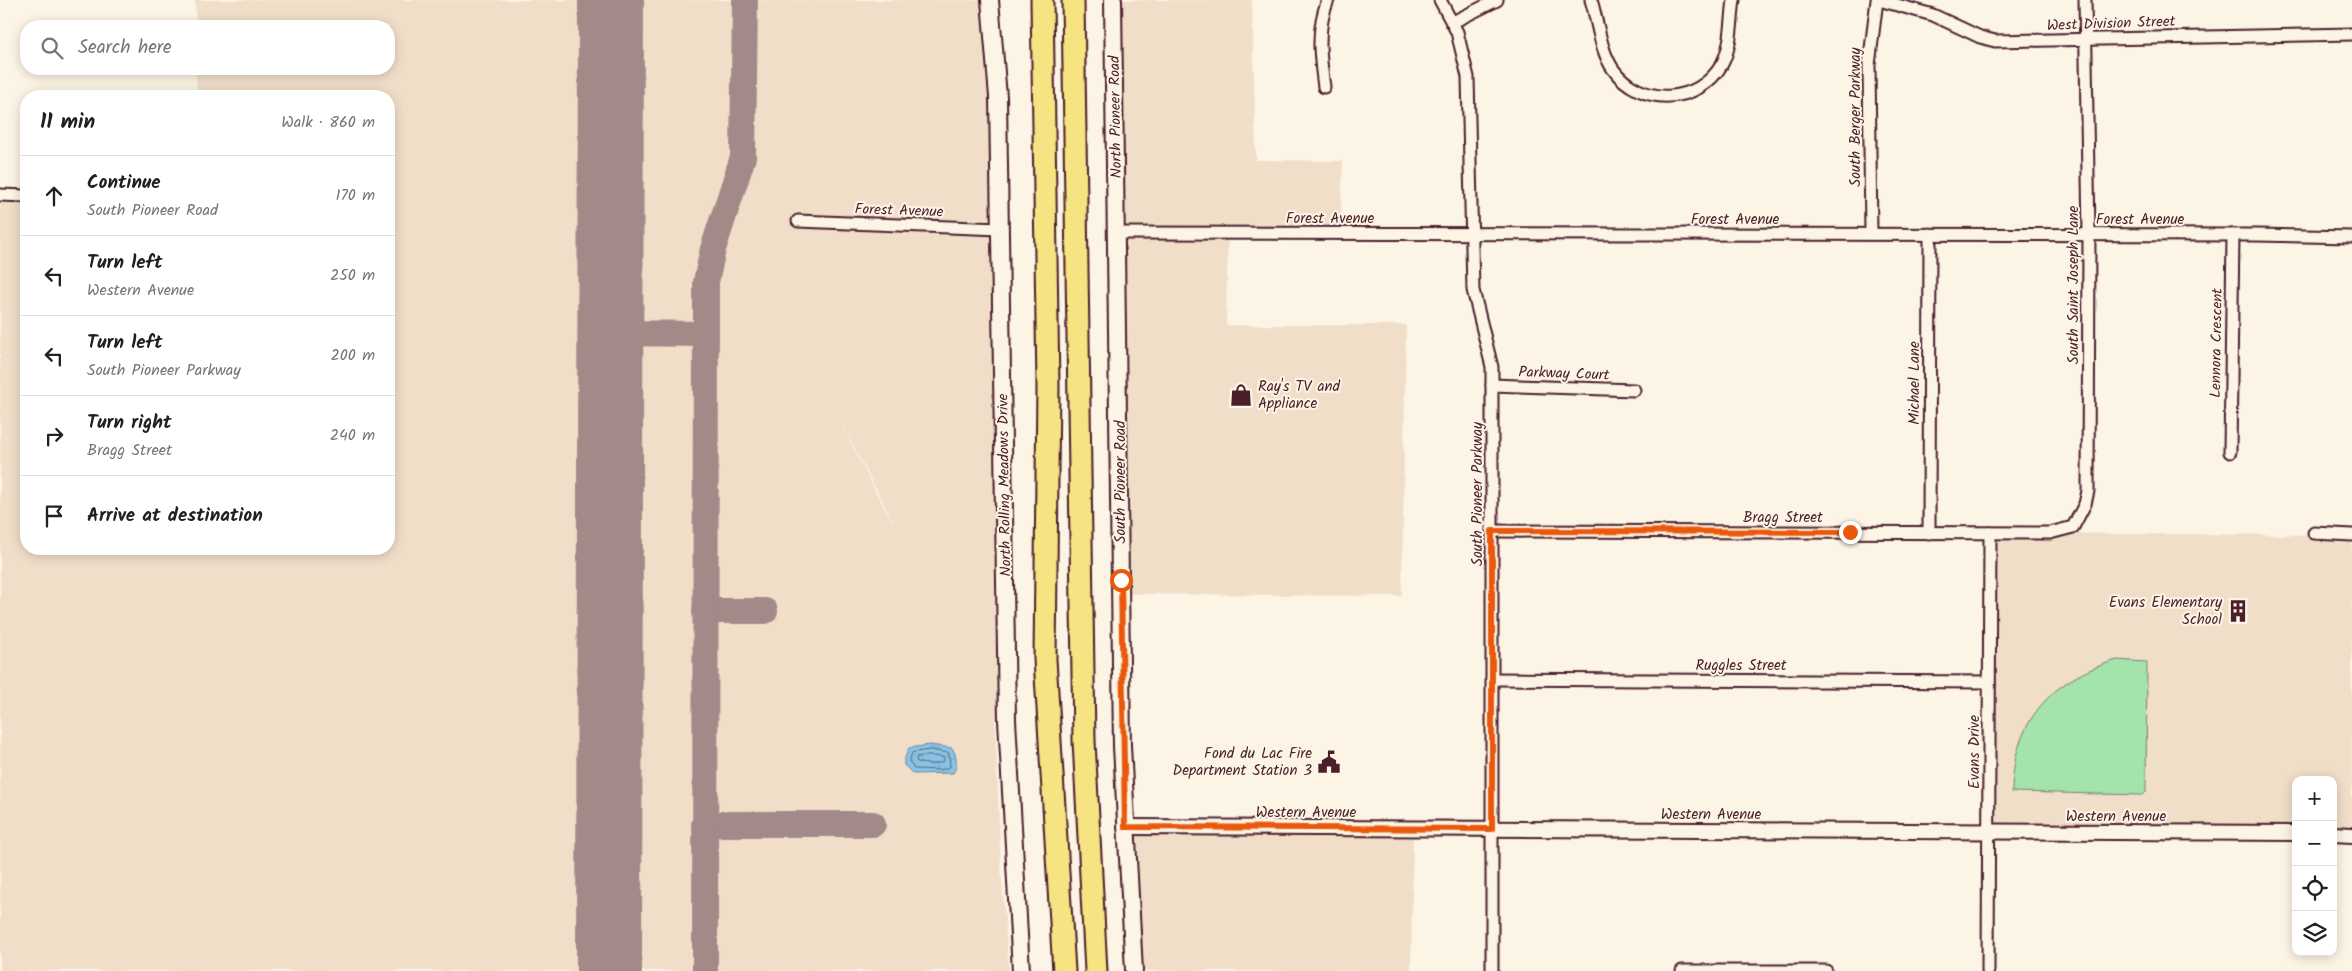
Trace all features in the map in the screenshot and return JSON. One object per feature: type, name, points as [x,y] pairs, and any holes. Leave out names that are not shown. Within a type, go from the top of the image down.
[{"type":"highway","points":[[1042,0],[1048,386],[1045,659],[1064,971]]},
{"type":"highway","points":[[1073,0],[1084,741],[1096,971]]},
{"type":"main road","name":"North Rolling Meadows Drive","points":[[990,0],[998,97],[1008,730],[1021,971]]},
{"type":"main road","name":"North Pioneer Road","points":[[1113,0],[1117,233]]},
{"type":"main road","name":"South Pioneer Road","points":[[1117,233],[1122,746],[1134,971]]},
{"type":"street","points":[[1324,87],[1319,37],[1321,19],[1328,0]]},
{"type":"street","name":"South Pioneer Parkway","points":[[1440,0],[1453,22],[1463,51],[1468,77],[1474,295],[1489,348],[1492,385],[1492,971]]},
{"type":"street","points":[[1453,22],[1497,0]]},
{"type":"street","points":[[1591,0],[1605,52],[1614,70],[1625,82],[1640,91],[1666,97],[1679,96],[1695,90],[1706,83],[1718,71],[1729,46],[1734,0]]},
{"type":"street","name":"West Division Street","points":[[1878,0],[1933,15],[1980,37],[1991,40],[2352,34]]},
{"type":"street","name":"South Berger Parkway","points":[[1871,234],[1868,65],[1878,0]]},
{"type":"street","name":"South Saint Joseph Lane","points":[[2073,527],[2085,504],[2088,491],[2089,234],[2085,0]]},
{"type":"street","points":[[0,195],[20,196]]},
{"type":"street","name":"Forest Avenue","points":[[798,221],[1000,230]]},
{"type":"street","name":"Forest Avenue","points":[[1117,233],[2233,234],[2352,237]]},
{"type":"street","name":"Michael Lane","points":[[1929,533],[1930,234]]},
{"type":"street","name":"Lennora Crescent","points":[[2230,452],[2233,234]]},
{"type":"street","name":"Parkway Court","points":[[1492,385],[1634,390]]},
{"type":"street","name":"Bragg Street","points":[[1492,531],[1990,533],[2050,532],[2073,527]]},
{"type":"street","name":"Evans Drive","points":[[1988,971],[1990,533]]},
{"type":"street","points":[[2314,533],[2352,535]]},
{"type":"street","name":"Ruggles Street","points":[[1492,679],[1989,682]]},
{"type":"street","name":"Western Avenue","points":[[1125,827],[2292,833]]},
{"type":"street","points":[[2337,834],[2352,835]]},
{"type":"street","points":[[1682,971],[1826,971]]},
{"type":"shaded area","points":[[195,0],[990,0],[1008,739],[995,716],[1001,868],[1009,971],[0,971],[0,201],[20,201],[20,555],[395,555],[395,90],[197,90],[196,75],[395,75],[395,20],[196,20]],"holes":[[[833,408],[893,521],[877,494]]]},
{"type":"shaded area","points":[[1113,0],[1252,0],[1256,160],[1343,161],[1340,233],[1228,233],[1226,325],[1406,325],[1402,596],[1121,594]]},
{"type":"shaded area","points":[[1990,533],[2352,535],[2352,835],[2337,835],[2337,776],[2292,776],[2292,834],[1989,832]]},
{"type":"shaded area","points":[[1125,827],[1413,829],[1411,971],[1134,971]]},
{"type":"green space","points":[[2117,660],[2147,662],[2146,792],[2143,795],[2012,792],[2014,767],[2019,745],[2028,724],[2040,707],[2072,679],[2093,668]]},
{"type":"water","points":[[930,745],[952,748],[956,760],[956,767],[953,773],[913,774],[904,765],[909,748]]},
{"type":"taxiway","points":[[705,971],[706,282],[713,249],[743,157],[745,0]]},
{"type":"taxiway","points":[[610,333],[706,334]]},
{"type":"taxiway","points":[[705,611],[765,611]]},
{"type":"taxiway","points":[[704,824],[873,824]]},
{"type":"runway","points":[[609,971],[611,0]]},
{"type":"place","name":"Ray's TV and Appliance","points":[[1241,395]]},
{"type":"place","name":"Evans Elementary School","points":[[2238,611]]},
{"type":"place","name":"Fond du Lac Fire Department Station 3","points":[[1329,762]]},
{"type":"route","points":[[1121,580],[1122,746],[1125,827],[1492,829],[1492,531],[1850,532]]}]
